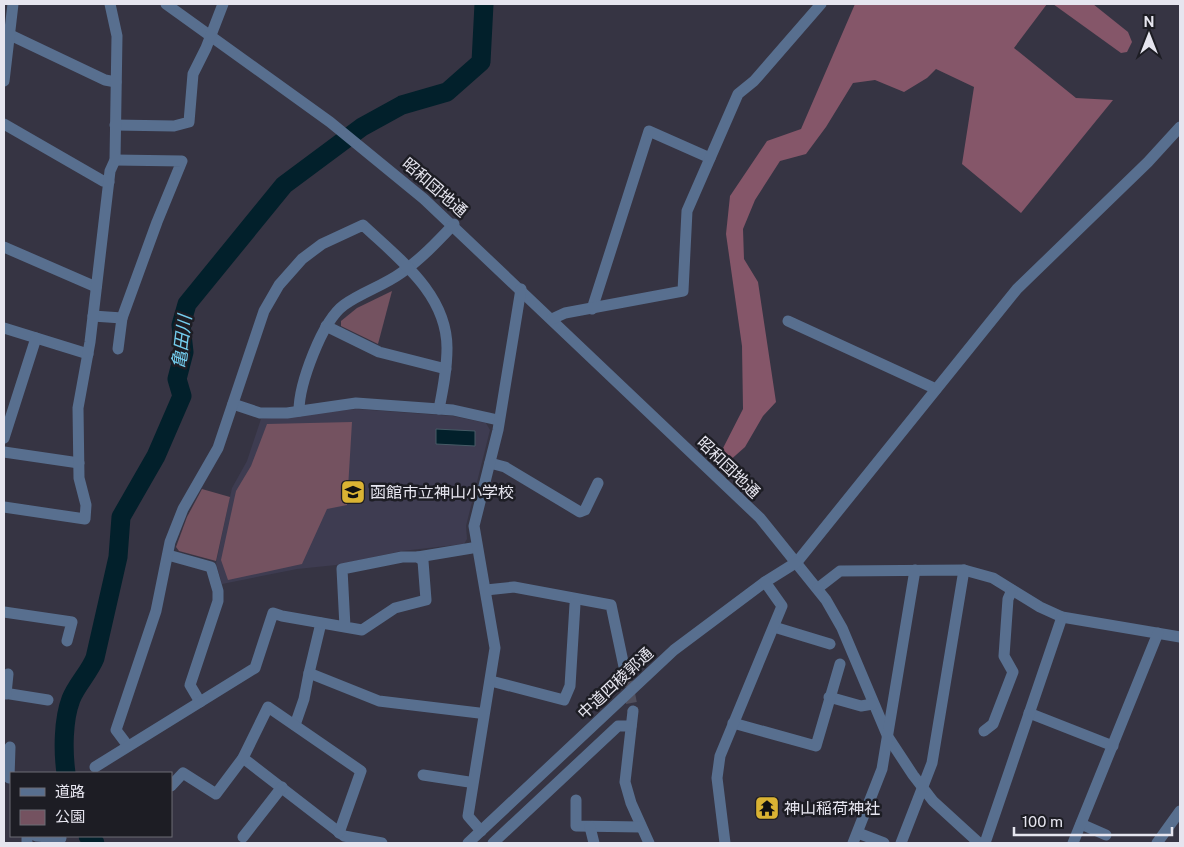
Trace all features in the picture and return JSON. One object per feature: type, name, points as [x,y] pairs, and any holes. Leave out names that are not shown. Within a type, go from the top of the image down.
[{"type":"street","points":[[4,81],[7,33],[13,4]]},
{"type":"street","points":[[4,506],[85,519],[86,505],[79,478],[78,408],[88,354],[110,171],[115,160],[117,36],[110,4]]},
{"type":"street","points":[[166,4],[210,37]]},
{"type":"street","points":[[115,125],[174,126],[189,122],[193,74],[223,4]]},
{"type":"street","points":[[552,319],[565,313],[683,291],[687,211],[738,94],[754,81],[821,4]]},
{"type":"street","points":[[7,33],[106,80],[116,82]]},
{"type":"street","name":"昭和団地通","points":[[210,37],[330,122],[388,167],[454,224],[760,518],[818,588],[842,628],[888,737],[933,801],[979,843]]},
{"type":"street","points":[[4,124],[103,181],[109,182]]},
{"type":"street","name":"中道四稜郭通","points":[[468,843],[674,650],[765,582],[797,562],[1017,289],[1148,162],[1180,127]]},
{"type":"street","points":[[592,308],[649,131],[710,158]]},
{"type":"street","points":[[115,160],[182,161],[157,222],[122,318],[118,349]]},
{"type":"street","points":[[299,411],[300,395],[326,326],[342,306],[408,268],[454,224]]},
{"type":"street","points":[[128,746],[116,730],[156,611],[178,520],[218,448],[259,324],[272,296],[294,267],[312,251],[363,225],[408,268],[429,292],[442,318],[447,346],[446,369],[439,409]]},
{"type":"street","points":[[4,248],[96,287]]},
{"type":"street","points":[[481,831],[468,816],[491,681],[494,648],[474,526],[490,463],[521,289]]},
{"type":"street","points":[[93,316],[122,318]]},
{"type":"street","points":[[788,321],[936,389]]},
{"type":"street","points":[[326,326],[379,352],[446,369]]},
{"type":"street","points":[[4,328],[88,354]]},
{"type":"street","points":[[4,438],[36,338]]},
{"type":"street","points":[[233,404],[260,413],[299,411],[356,403],[439,409],[498,420]]},
{"type":"street","points":[[4,452],[79,463]]},
{"type":"street","points":[[490,463],[505,467],[580,512],[585,510],[598,483]]},
{"type":"street","points":[[345,627],[342,569],[402,557],[418,557],[472,548]]},
{"type":"street","points":[[168,555],[211,567],[218,591],[218,600],[190,685],[200,702]]},
{"type":"street","points":[[95,768],[254,668],[273,613],[362,630],[395,608],[426,600],[427,588],[423,561],[418,557]]},
{"type":"street","points":[[884,843],[855,838],[878,784],[888,737],[915,570]]},
{"type":"street","points":[[818,588],[840,571],[964,570],[993,578],[1040,607],[1062,617],[1180,636]]},
{"type":"street","points":[[901,843],[932,762],[964,570]]},
{"type":"street","points":[[725,843],[718,791],[717,767],[727,734],[782,606],[765,582]]},
{"type":"street","points":[[486,590],[514,587],[611,605],[626,676]]},
{"type":"street","points":[[984,732],[993,724],[1013,672],[1004,656],[1008,599],[1012,590]]},
{"type":"street","points":[[491,681],[564,700],[570,686],[576,604]]},
{"type":"street","points":[[4,612],[72,622],[67,641]]},
{"type":"street","points":[[985,843],[1062,617]]},
{"type":"street","points":[[294,725],[304,699],[321,623]]},
{"type":"street","points":[[774,627],[830,644]]},
{"type":"street","points":[[1073,843],[1158,633]]},
{"type":"street","points":[[733,722],[816,746],[840,664]]},
{"type":"street","points":[[309,673],[380,701],[479,713]]},
{"type":"street","points":[[8,674],[5,693],[48,700]]},
{"type":"street","points":[[829,697],[861,706],[873,704]]},
{"type":"street","points":[[172,785],[183,773],[216,794],[243,758],[268,707],[362,771],[340,833]]},
{"type":"street","points":[[633,711],[625,782],[641,827],[649,843]]},
{"type":"street","points":[[1029,713],[1113,746]]},
{"type":"street","points":[[493,843],[618,726],[631,726]]},
{"type":"street","points":[[8,778],[10,747]]},
{"type":"street","points":[[243,758],[344,836],[382,843]]},
{"type":"street","points":[[423,776],[468,782]]},
{"type":"street","points":[[243,837],[282,787]]},
{"type":"street","points":[[576,800],[576,826],[641,827]]},
{"type":"street","points":[[1157,843],[1177,823],[1180,811]]},
{"type":"street","points":[[1081,824],[1106,834]]},
{"type":"street","points":[[590,826],[594,843]]},
{"type":"street","points":[[48,837],[61,838]]},
{"type":"shaded area","points":[[855,4],[1047,4],[1014,48],[1076,98],[1113,100],[1021,213],[962,164],[974,87],[936,69],[927,78],[904,92],[875,80],[853,83],[826,127],[806,154],[780,161],[755,200],[743,229],[744,259],[758,282],[776,402],[763,416],[745,447],[727,463],[719,456],[743,409],[742,346],[726,234],[730,196],[767,141],[801,129]]},
{"type":"shaded area","points":[[1053,4],[1093,4],[1128,32],[1132,42],[1127,52],[1121,53]]},
{"type":"shaded area","name":"函館市立神山小学校","points":[[356,409],[453,416],[486,423],[490,430],[466,526],[467,539],[464,544],[402,551],[336,565],[297,569],[222,584],[216,563],[232,488],[247,461],[261,419]]},
{"type":"green space","points":[[392,291],[378,344],[341,326],[341,321],[357,308]]},
{"type":"green space","points":[[352,422],[347,505],[327,509],[302,564],[228,580],[221,560],[236,491],[251,466],[267,424]]},
{"type":"green space","points":[[202,489],[230,497],[216,561],[179,551],[176,547],[187,517]]},
{"type":"water","points":[[436,429],[475,431],[475,446],[436,444]]},
{"type":"waterway","name":"亀田川","points":[[66,772],[64,745],[66,716],[71,699],[95,658],[118,557],[121,517],[156,456],[182,396],[177,379],[184,352],[181,325],[187,304],[284,185],[362,127],[402,105],[447,92],[481,62],[484,4]]},
{"type":"waterway","name":"亀田川","points":[[89,837],[95,843]]},
{"type":"tunnel","points":[[626,676],[633,711]]},
{"type":"place","name":"函館市立神山小学校","points":[[353,492]]},
{"type":"place","name":"神山稲荷神社","points":[[767,808]]}]
